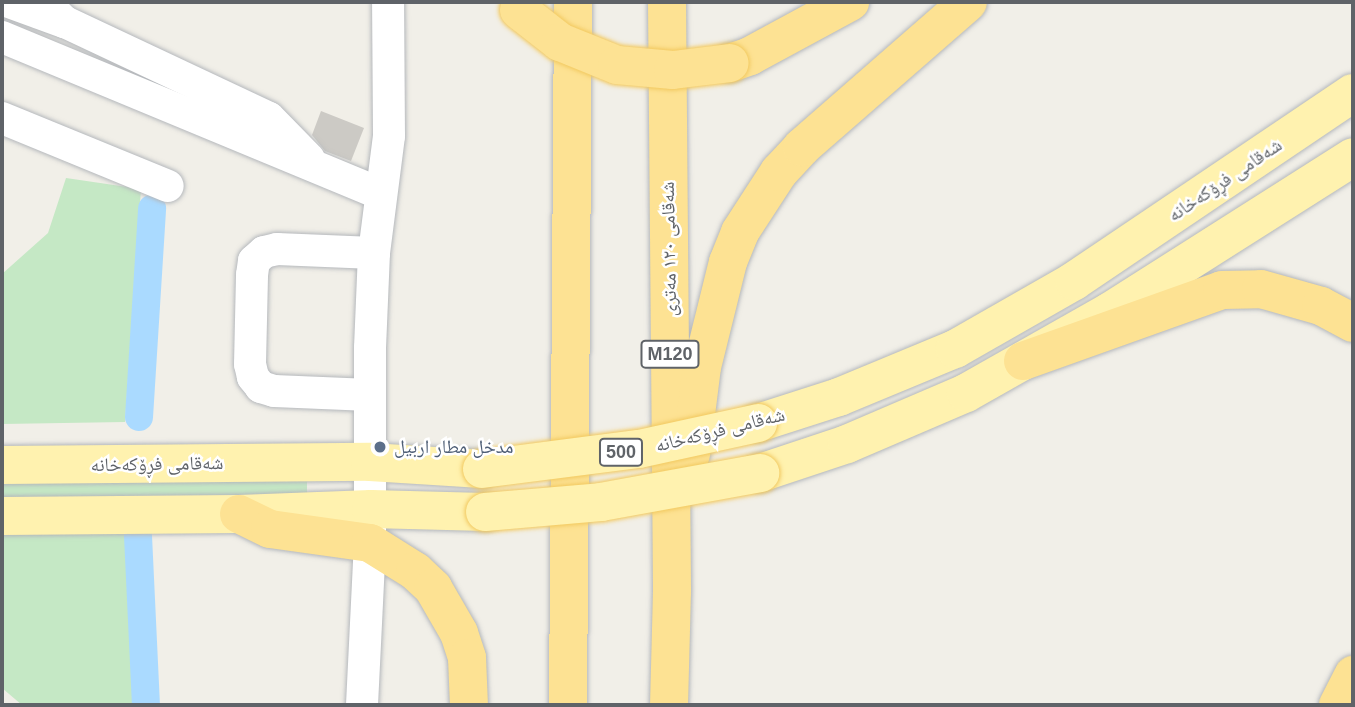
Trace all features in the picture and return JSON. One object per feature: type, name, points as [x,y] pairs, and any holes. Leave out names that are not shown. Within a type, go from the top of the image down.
[{"type":"highway","points":[[568,705],[573,2]]},
{"type":"highway","name":"شەقامی ١٢٠ مەتری","points":[[667,2],[672,591],[669,705]]},
{"type":"highway","points":[[515,6],[560,42],[617,65],[673,70],[730,63],[750,56],[850,2]]},
{"type":"highway","points":[[672,591],[702,368],[718,299],[740,232],[779,172],[802,146],[968,2]]},
{"type":"highway","points":[[1023,361],[1222,290],[1261,289],[1321,306],[1353,323]]},
{"type":"highway","points":[[239,514],[270,529],[370,526],[433,588],[448,610],[467,657],[469,705]]},
{"type":"highway","points":[[1338,705],[1353,675]]},
{"type":"main road","name":"شەقامی فڕۆکەخانە","points":[[2,465],[370,462],[482,468],[639,449],[758,424],[839,397],[955,349],[1074,282],[1353,93]]},
{"type":"main road","points":[[370,526],[601,502],[761,473],[847,443],[966,393],[1023,361],[1109,312],[1353,157]]},
{"type":"main road","points":[[2,516],[239,514]]},
{"type":"street","points":[[9,2],[61,9]]},
{"type":"street","points":[[34,2],[61,9],[269,118],[315,165]]},
{"type":"street","points":[[362,705],[370,526],[374,253],[389,136],[388,2]]},
{"type":"street","points":[[54,59],[61,9]]},
{"type":"street","points":[[4,45],[54,59],[381,194]]},
{"type":"street","points":[[2,118],[168,186]]},
{"type":"street","points":[[370,396],[274,391],[261,387],[253,377],[250,364],[251,287],[254,261],[264,252],[277,249],[374,253]]},
{"type":"green space","points":[[66,178],[141,189],[125,422],[2,424],[2,274],[48,233]]},
{"type":"green space","points":[[2,474],[307,474],[307,498],[2,498]]},
{"type":"green space","points":[[2,529],[130,532],[139,705],[22,705],[2,688]]},
{"type":"building","points":[[321,111],[364,128],[351,161],[325,151],[312,135]]},
{"type":"waterway","points":[[139,417],[152,208]]},
{"type":"waterway","points":[[138,536],[146,705]]},
{"type":"place","name":"مدخل مطار اربيل","points":[[380,447]]}]
